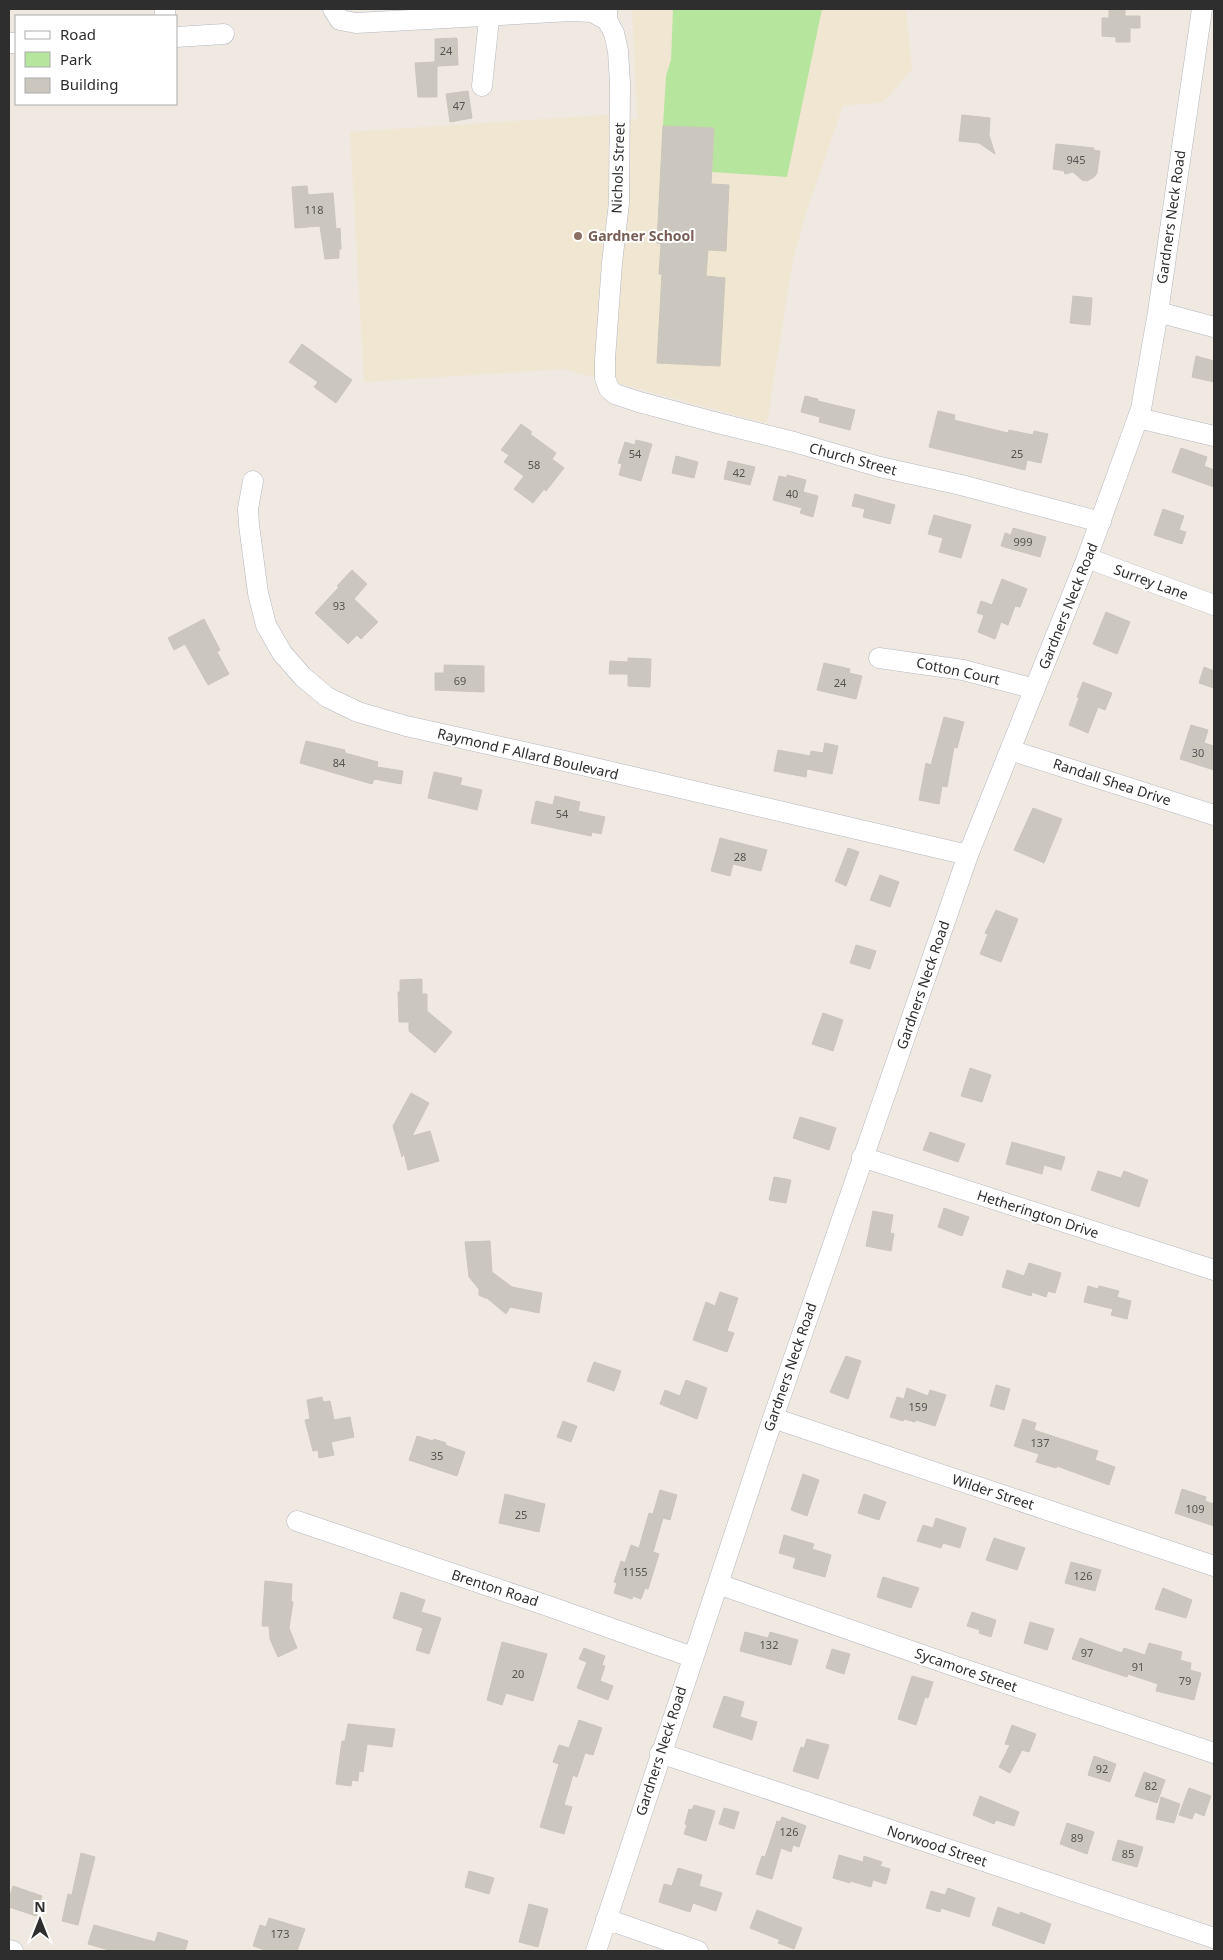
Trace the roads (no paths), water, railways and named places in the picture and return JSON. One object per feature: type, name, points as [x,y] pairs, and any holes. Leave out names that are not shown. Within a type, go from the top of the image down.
[{"type":"street","name":"Gardners Neck Road","points":[[596,1951],[772,1418],[968,855],[1087,558],[1138,418],[1158,312],[1202,9]]},
{"type":"street","points":[[336,13],[340,20],[356,23],[490,12],[592,12],[607,14]]},
{"type":"street","points":[[482,86],[490,12]]},
{"type":"street","name":"Nichols Street","points":[[607,14],[618,51],[620,83],[619,203],[612,263],[605,359],[605,378],[609,389]]},
{"type":"street","points":[[178,37],[224,34]]},
{"type":"street","points":[[1158,312],[1214,327]]},
{"type":"street","name":"Church Street","points":[[609,389],[615,394],[639,402],[697,418],[794,442],[880,467],[961,485],[1101,522]]},
{"type":"street","points":[[1138,418],[1214,436]]},
{"type":"street","name":"Raymond F Allard Boulevard","points":[[253,481],[248,509],[249,525],[258,593],[266,625],[282,653],[302,677],[327,697],[358,712],[406,726],[570,762],[968,855]]},
{"type":"street","name":"Surrey Lane","points":[[1087,558],[1214,605]]},
{"type":"street","name":"Cotton Court","points":[[880,658],[963,670],[1035,689]]},
{"type":"street","name":"Randall Shea Drive","points":[[1010,750],[1214,814]]},
{"type":"street","name":"Hetherington Drive","points":[[862,1157],[1214,1270]]},
{"type":"street","name":"Wilder Street","points":[[772,1418],[1214,1566]]},
{"type":"street","name":"Brenton Road","points":[[297,1521],[692,1657]]},
{"type":"street","name":"Sycamore Street","points":[[718,1584],[1214,1753]]},
{"type":"street","name":"Norwood Street","points":[[660,1753],[1214,1938]]},
{"type":"street","points":[[606,1919],[698,1951]]},
{"type":"street","points":[[9,1950],[13,1951]]},
{"type":"place","name":"Gardner School","points":[[578,236]]}]
